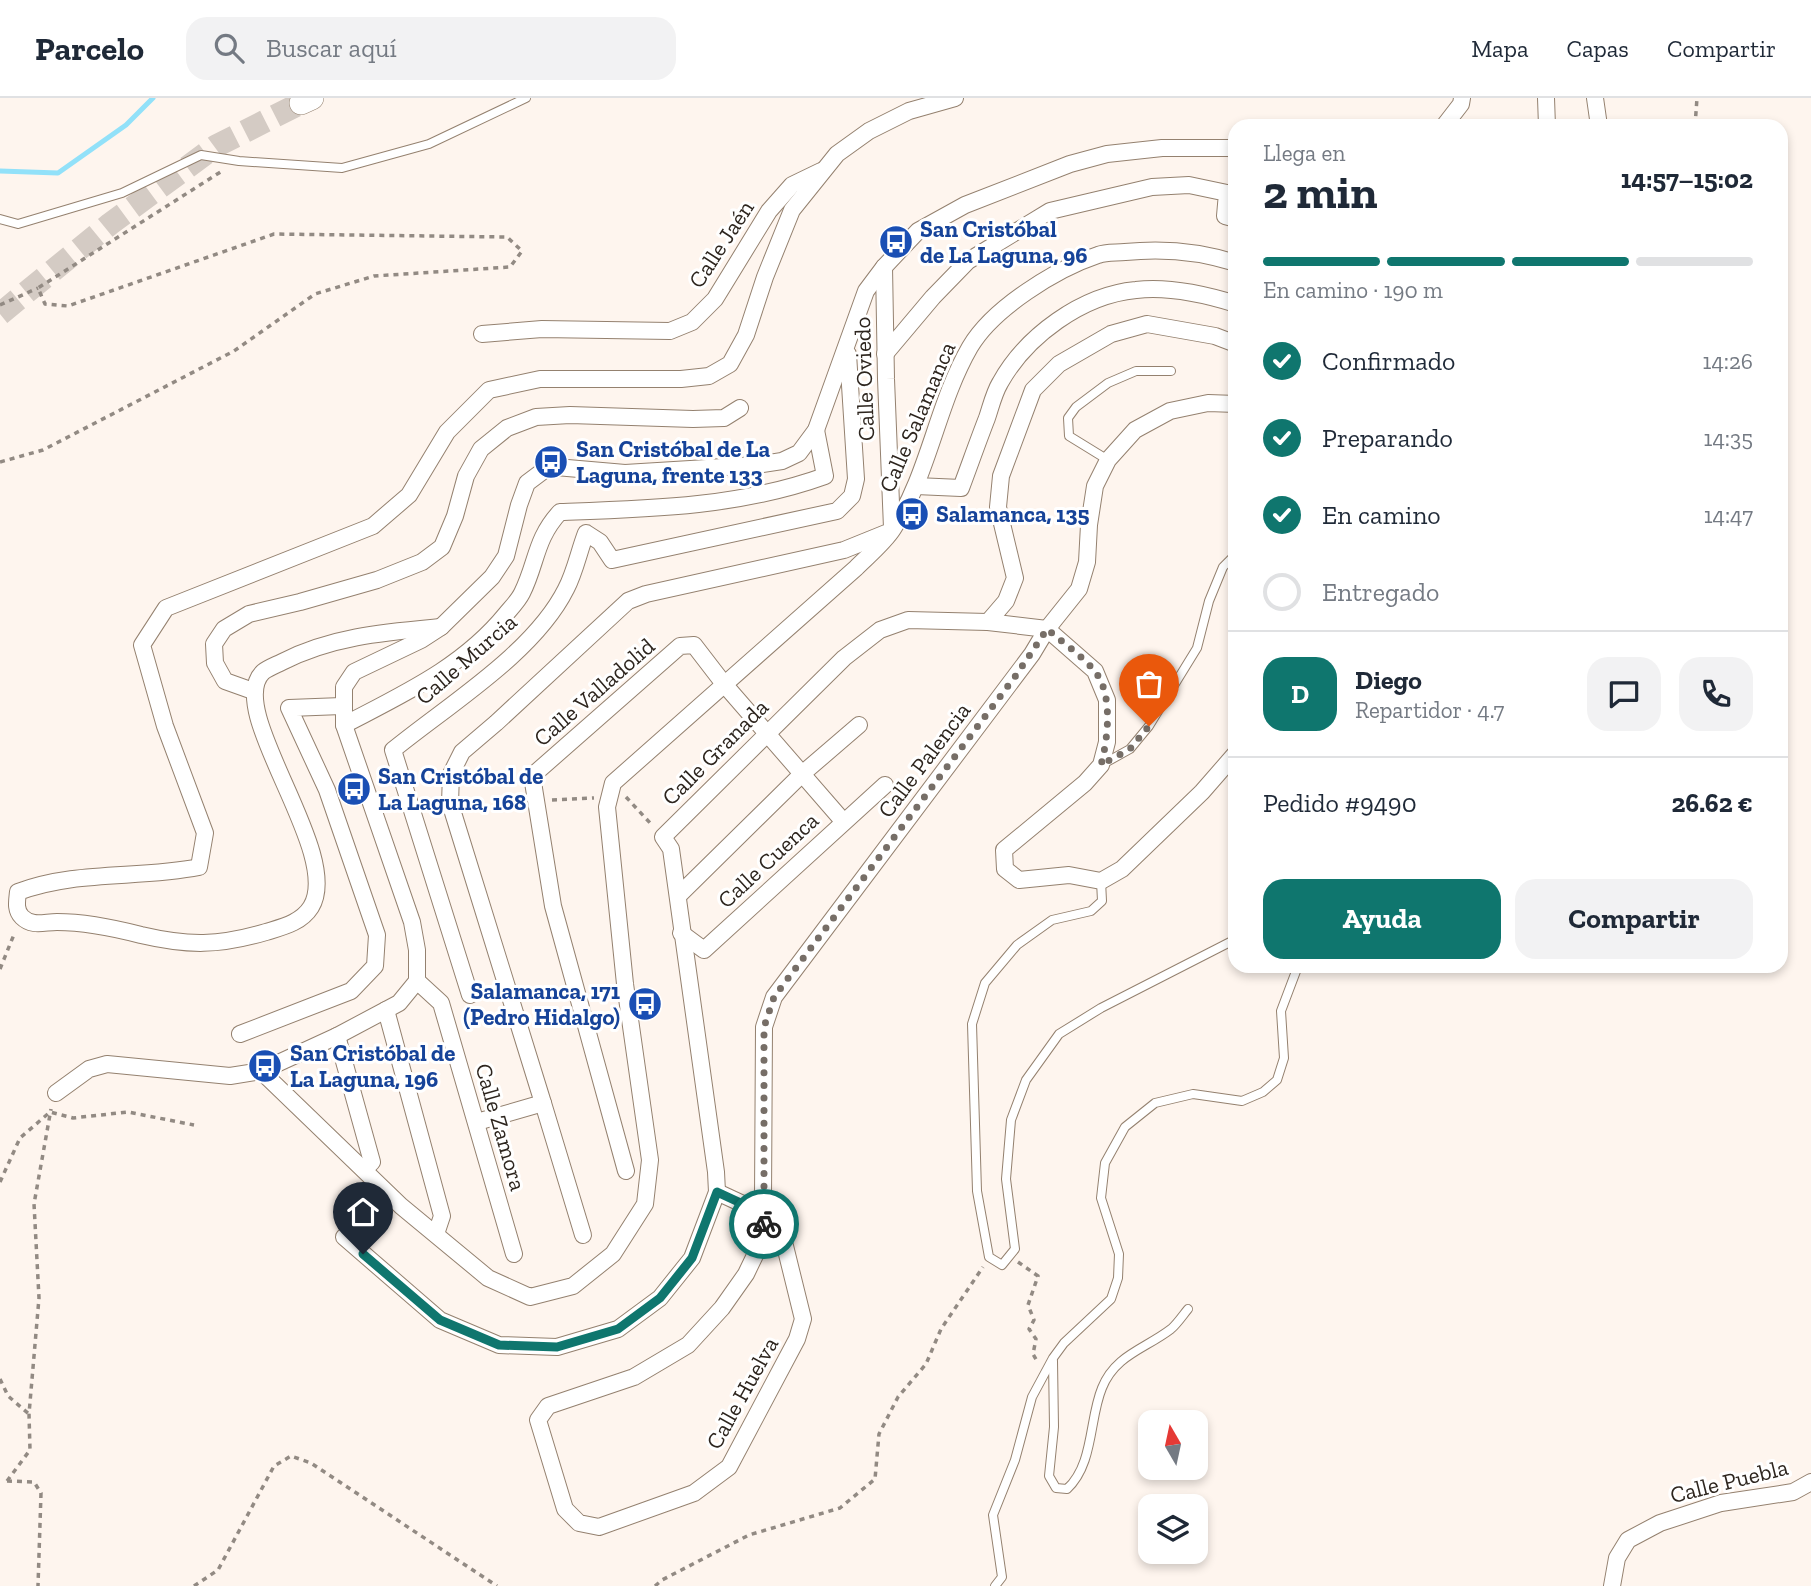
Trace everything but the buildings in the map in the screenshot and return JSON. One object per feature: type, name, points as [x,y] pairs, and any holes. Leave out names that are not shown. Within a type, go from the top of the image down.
[{"type":"street","points":[[442,627],[366,633],[297,654],[262,673],[253,691],[257,716],[307,839],[317,884],[311,907],[294,924],[234,942],[174,943],[85,924],[33,924],[20,916],[16,905],[18,892],[37,885],[124,873],[167,873],[199,867],[205,833],[165,726],[142,645],[166,608],[373,526],[409,495],[447,432],[489,390],[540,379],[681,379],[709,376],[730,364],[746,335],[765,277],[792,210],[837,153],[869,131],[909,111],[955,98]]},
{"type":"street","points":[[1449,119],[1461,104],[1462,98]]},
{"type":"street","points":[[1546,98],[1548,119]]},
{"type":"street","points":[[1595,98],[1598,119]]},
{"type":"street","points":[[56,1093],[89,1069],[107,1065],[230,1076],[261,1071],[337,1037],[399,1003],[417,981],[417,950],[412,922],[344,725],[344,687],[354,672],[442,627],[492,577],[506,556],[527,483],[543,471],[556,467],[625,473],[755,466],[782,461],[799,453],[816,430],[866,291],[884,267],[918,231],[965,205],[1070,164],[1107,154],[1162,148],[1228,148]]},
{"type":"street","name":"Calle Jaén","points":[[482,334],[542,329],[670,331],[692,322],[715,299],[769,211],[792,185],[825,169]]},
{"type":"street","points":[[886,354],[933,297],[968,261],[1050,211],[1152,187],[1189,186],[1227,193],[1225,216],[1228,217]]},
{"type":"street","name":"Calle Salamanca","points":[[611,790],[724,684],[856,568],[892,531],[916,486],[948,396],[970,345],[1004,307],[1042,282],[1100,254],[1148,250],[1207,254],[1228,261]]},
{"type":"street","name":"Calle Oviedo","points":[[884,267],[892,531]]},
{"type":"street","points":[[916,486],[961,488],[1000,383],[1034,338],[1063,317],[1103,297],[1135,290],[1161,289],[1206,295],[1228,302]]},
{"type":"street","points":[[988,622],[1006,601],[1015,578],[998,507],[1001,476],[1033,390],[1059,365],[1111,334],[1147,324],[1228,341]]},
{"type":"street","name":"Calle Murcia","points":[[470,995],[393,750],[515,653],[544,621],[566,589],[586,533],[600,542],[612,560],[837,511],[852,496],[856,479],[847,345]]},
{"type":"street","name":"Calle Palencia","points":[[766,1225],[763,1198],[764,1027],[774,997],[1079,589],[1087,562],[1095,486],[1108,460],[1135,430],[1170,411],[1208,403],[1228,404]]},
{"type":"street","points":[[253,691],[225,681],[215,663],[214,644],[223,629],[249,614],[377,580],[422,562],[442,547],[455,516],[466,476],[481,449],[507,428],[536,417],[570,415],[724,418],[740,408]]},
{"type":"street","points":[[344,725],[461,660],[492,631],[522,594],[534,555],[547,526],[560,512],[661,509],[729,500],[797,486],[825,476],[816,430]]},
{"type":"street","points":[[583,1234],[450,803],[451,774],[462,752],[628,601],[646,594],[844,550],[892,531]]},
{"type":"street","name":"Calle Granada","points":[[344,1237],[440,1320],[499,1345],[557,1347],[618,1329],[660,1298],[692,1258],[717,1192],[671,849],[663,836],[844,657],[880,630],[908,620],[988,622],[1047,629]]},
{"type":"street","points":[[1047,629],[1095,671],[1107,700],[1107,742],[1101,765],[1085,783],[1004,850],[1005,869],[1019,880],[1069,876],[1101,881],[1122,869],[1202,792],[1228,762]]},
{"type":"street","name":"Calle Valladolid","points":[[626,1171],[553,906],[532,776],[680,646],[694,645],[724,684],[843,821]]},
{"type":"street","points":[[240,1034],[351,991],[375,966],[377,935],[327,790],[289,708],[342,706]]},
{"type":"street","points":[[678,896],[802,774],[859,725]]},
{"type":"street","name":"Calle Cuenca","points":[[681,933],[704,950],[885,785]]},
{"type":"street","points":[[261,1071],[401,1206],[488,1278],[530,1297],[573,1286],[613,1254],[645,1203],[650,1160],[625,984],[607,807],[611,790]]},
{"type":"street","name":"Calle Zamora","points":[[417,981],[441,1003],[514,1254]]},
{"type":"street","points":[[386,1010],[442,1216],[436,1234]]},
{"type":"street","points":[[337,1037],[372,1162],[365,1169]]},
{"type":"street","points":[[477,1122],[542,1103]]},
{"type":"street","points":[[717,1192],[745,1205],[766,1225]]},
{"type":"street","name":"Calle Huelva","points":[[766,1225],[785,1246],[803,1319],[797,1339],[729,1467],[694,1493],[599,1527],[579,1523],[565,1509],[538,1420],[548,1406],[634,1377],[688,1345],[722,1308],[746,1274],[766,1225]]},
{"type":"street","name":"Calle Puebla","points":[[1612,1586],[1617,1558],[1628,1540],[1660,1522],[1721,1503],[1793,1492],[1811,1482]]},
{"type":"lane","points":[[0,219],[18,225],[122,193],[201,155],[342,168],[429,144],[526,98]]},
{"type":"lane","points":[[1108,460],[1069,436],[1068,418],[1076,407],[1108,383],[1136,371],[1171,371]]},
{"type":"lane","points":[[1101,765],[1130,749],[1149,726],[1197,648],[1214,589],[1223,567],[1228,562]]},
{"type":"lane","points":[[1101,881],[1102,901],[1091,911],[1052,920],[1017,945],[985,983],[972,1024],[976,1191],[989,1257],[1002,1265],[1015,1249],[1006,1179],[1011,1120],[1033,1070],[1059,1034],[1101,1008],[1228,943]]},
{"type":"lane","points":[[995,1586],[1002,1577],[993,1515],[1015,1460],[1032,1397],[1064,1343],[1111,1299],[1118,1279],[1119,1254],[1101,1198],[1105,1163],[1125,1127],[1155,1103],[1193,1094],[1242,1101],[1263,1091],[1277,1080],[1284,1058],[1281,1011],[1295,973]]},
{"type":"lane","points":[[1053,1358],[1054,1427],[1049,1476],[1056,1488],[1067,1489],[1074,1482],[1091,1440],[1101,1389],[1115,1365],[1173,1328],[1188,1309]]},
{"type":"path","points":[[1696,119],[1697,98]]},
{"type":"path","points":[[0,305],[38,288],[239,160]]},
{"type":"path","points":[[0,462],[44,450],[234,351],[315,294],[374,276],[510,267],[522,251],[507,237],[274,234],[68,306],[45,304],[38,288]]},
{"type":"path","points":[[536,802],[611,790],[663,836]]},
{"type":"path","points":[[0,969],[20,916]]},
{"type":"path","points":[[38,1586],[41,1493],[34,1482],[7,1482],[30,1450],[29,1414],[39,1298],[34,1204],[50,1112],[56,1093]]},
{"type":"path","points":[[50,1112],[73,1118],[128,1112],[194,1125]]},
{"type":"path","points":[[0,1182],[20,1138],[50,1112]]},
{"type":"path","points":[[1009,1256],[1038,1276],[1028,1305],[1034,1320],[1029,1329],[1036,1339],[1033,1354],[1044,1374]]},
{"type":"path","points":[[655,1586],[749,1535],[840,1508],[875,1479],[878,1434],[898,1397],[926,1364],[941,1329],[989,1257]]},
{"type":"path","points":[[0,1379],[8,1396],[29,1414]]},
{"type":"path","points":[[194,1586],[218,1570],[274,1466],[291,1456],[311,1462],[497,1586]]},
{"type":"waterway","points":[[0,171],[58,173],[126,125],[153,98]]},
{"type":"tunnel","points":[[0,314],[110,224],[216,146],[301,103]]},
{"type":"way so far","points":[[764,1224],[766,1225],[763,1198],[764,1027],[774,997],[1017,674],[1047,629],[1095,671],[1107,700],[1107,742],[1101,765],[1130,749],[1149,726]]},
{"type":"place","name":"San Cristóbal de La Laguna, 96","points":[[896,242]]},
{"type":"place","name":"San Cristóbal de La Laguna, frente 133","points":[[551,462]]},
{"type":"place","name":"Salamanca, 135","points":[[912,514]]},
{"type":"place","name":"San Cristóbal de La Laguna, 168","points":[[354,789]]},
{"type":"place","name":"Salamanca, 171 (Pedro Hidalgo)","points":[[645,1004]]},
{"type":"place","name":"San Cristóbal de La Laguna, 196","points":[[265,1066]]},
{"type":"route","points":[[363,1254],[440,1320],[499,1345],[557,1347],[618,1329],[660,1298],[692,1258],[717,1192],[745,1205],[764,1224]]}]
